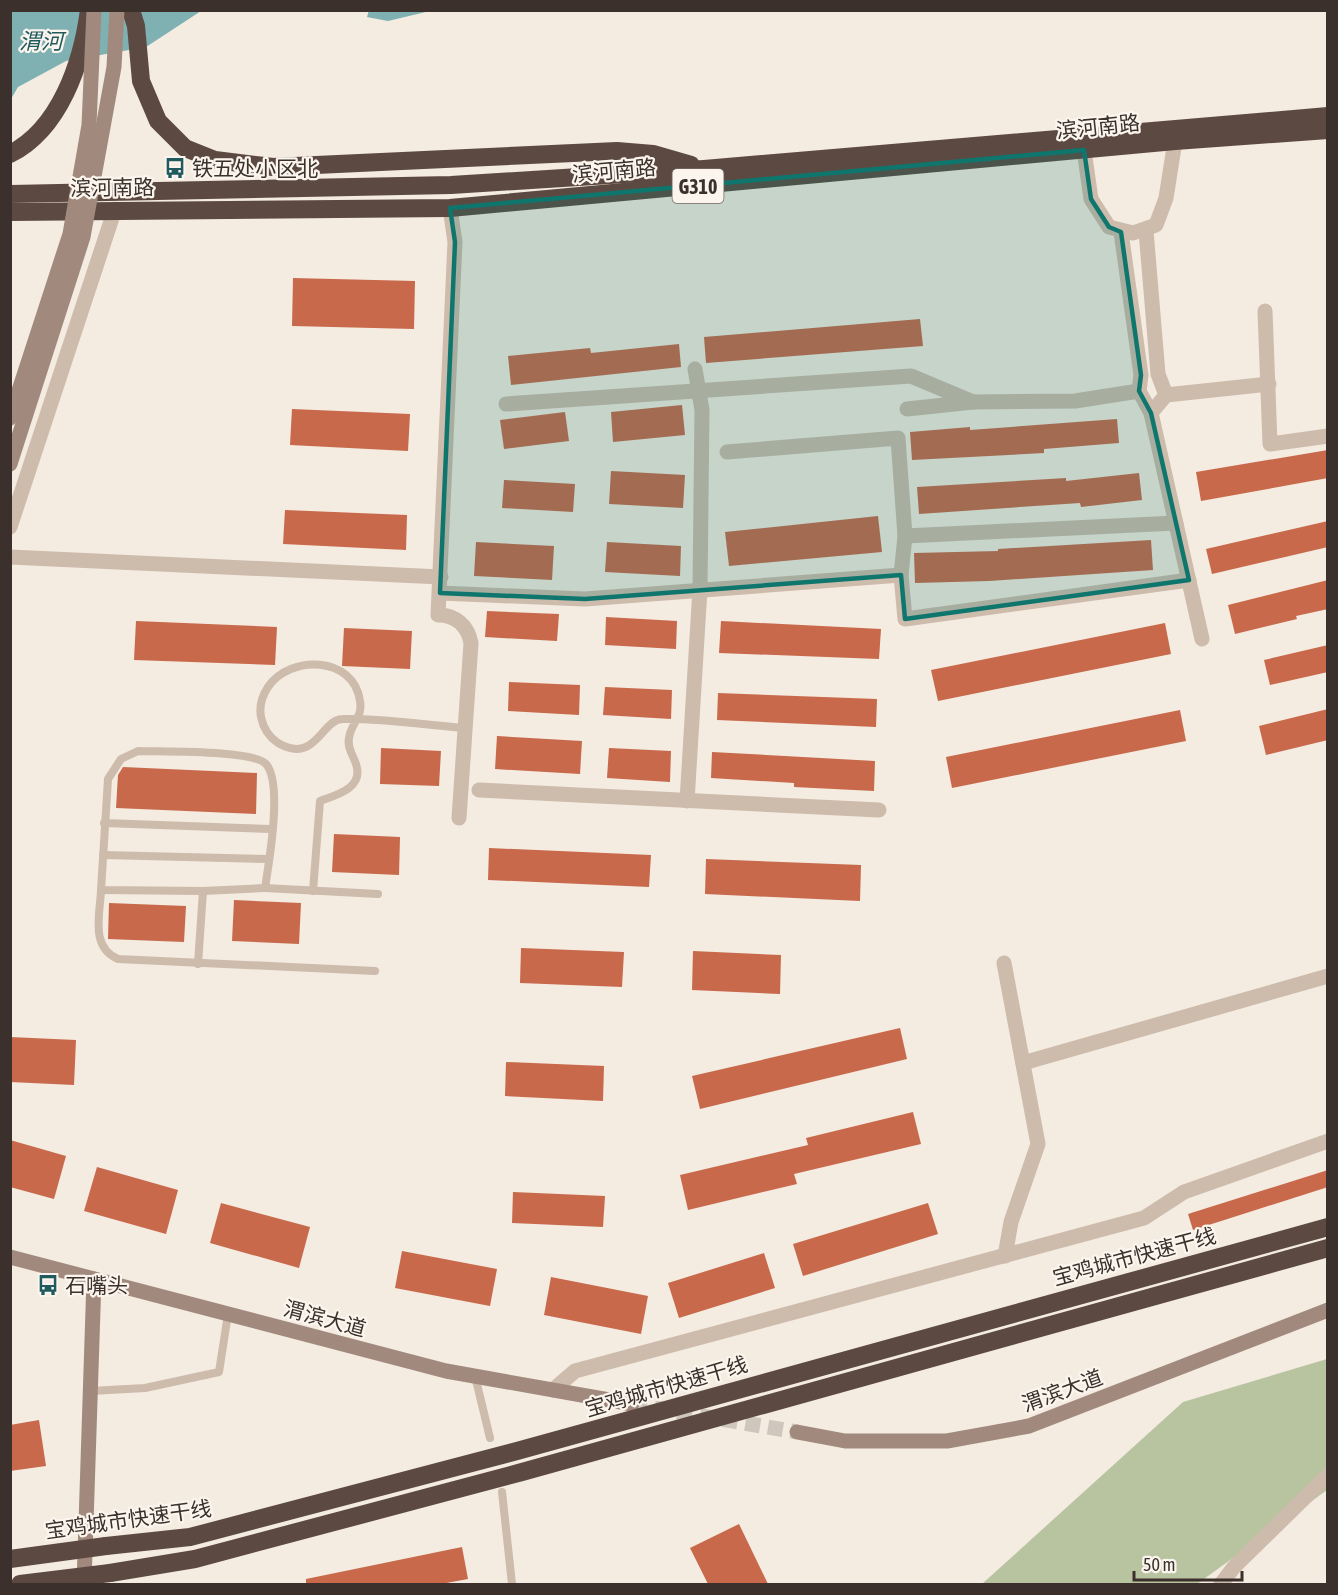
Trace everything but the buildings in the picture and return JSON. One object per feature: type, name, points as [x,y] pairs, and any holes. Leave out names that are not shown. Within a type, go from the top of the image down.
[{"type":"highway","points":[[10,154],[27,146],[44,130],[57,110],[73,71],[89,10]]},
{"type":"highway","points":[[131,10],[136,26],[141,81],[158,122],[185,148],[215,160],[273,167],[617,152],[653,154],[704,169]]},
{"type":"highway","name":"滨河南路","points":[[11,203],[451,185],[704,169],[1328,116]]},
{"type":"highway","name":"滨河南路","points":[[67,202],[115,209],[450,208],[1175,141],[1328,130]]},
{"type":"highway","name":"宝鸡城市快速干线","points":[[10,1559],[190,1537],[529,1448],[1328,1227]]},
{"type":"highway","name":"宝鸡城市快速干线","points":[[20,1584],[110,1573],[206,1556],[522,1472],[1328,1248]]},
{"type":"main road","points":[[10,418],[70,234],[89,125],[94,10]]},
{"type":"main road","points":[[10,464],[83,237],[114,67],[117,10]]},
{"type":"main road","name":"渭滨大道","points":[[10,1257],[446,1371],[632,1404]]},
{"type":"main road","points":[[84,1584],[94,1280]]},
{"type":"main road","name":"渭滨大道","points":[[797,1432],[845,1441],[947,1441],[1029,1426],[1328,1310]]},
{"type":"street","points":[[1084,150],[1092,199],[1109,227],[1121,232],[1146,231],[1156,225],[1167,198],[1175,141]]},
{"type":"street","points":[[450,208],[455,242],[438,615],[450,617],[461,623],[471,644],[459,818]]},
{"type":"street","points":[[10,527],[115,209]]},
{"type":"street","points":[[1146,231],[1158,374],[1166,395]]},
{"type":"street","points":[[1121,232],[1141,375],[1139,391],[1151,413],[1202,639]]},
{"type":"street","points":[[1265,311],[1270,444],[1328,436]]},
{"type":"street","points":[[687,801],[700,588],[702,410],[695,369]]},
{"type":"street","points":[[506,404],[911,375],[973,402]]},
{"type":"street","points":[[1151,413],[1166,395],[1269,384]]},
{"type":"street","points":[[907,409],[973,402],[1074,401],[1139,391]]},
{"type":"street","points":[[727,452],[897,438],[905,536],[901,575],[905,619],[1189,580]]},
{"type":"street","points":[[905,536],[1176,523]]},
{"type":"street","points":[[10,557],[440,585],[585,599],[700,588],[901,575]]},
{"type":"street","points":[[479,790],[879,810]]},
{"type":"street","points":[[1004,963],[1038,1144],[1011,1222],[1005,1256]]},
{"type":"street","points":[[1023,1063],[1328,976]]},
{"type":"street","points":[[553,1390],[575,1371],[1144,1218],[1184,1192],[1328,1141]]},
{"type":"street","points":[[1221,1584],[1234,1567],[1328,1475]]},
{"type":"lane","points":[[313,891],[320,801],[344,793],[356,779],[357,768],[350,752],[349,738],[359,720],[361,702],[353,683],[339,670],[321,664],[301,664],[283,672],[269,686],[261,704],[261,719],[268,733],[279,743],[291,747],[305,747],[318,740],[331,722],[340,718],[359,720],[465,728]]},
{"type":"lane","points":[[265,888],[269,859],[273,777],[267,765],[256,758],[138,751],[121,759],[111,772],[107,786],[98,939],[109,954],[118,959],[375,971]]},
{"type":"lane","points":[[105,824],[271,829]]},
{"type":"lane","points":[[103,855],[269,859]]},
{"type":"lane","points":[[101,890],[203,891],[265,888],[378,894]]},
{"type":"lane","points":[[198,964],[203,891]]},
{"type":"lane","points":[[91,1391],[145,1388],[219,1372],[228,1314]]},
{"type":"lane","points":[[475,1376],[490,1438]]},
{"type":"lane","points":[[502,1492],[512,1584]]},
{"type":"highlighted area","points":[[1084,150],[1091,199],[1109,227],[1121,232],[1141,375],[1139,391],[1151,413],[1189,580],[905,619],[901,575],[585,599],[440,593],[455,242],[450,208]]},
{"type":"green space","points":[[1327,1359],[1327,1490],[1197,1584],[982,1584],[1183,1402]]},
{"type":"water","points":[[369,10],[430,11],[388,21],[367,17]]},
{"type":"water","name":"渭河","points":[[11,11],[201,11],[146,47],[66,61],[18,87],[11,99]]},
{"type":"tunnel","points":[[632,1404],[797,1432]]},
{"type":"place","name":"铁五处小区北","points":[[175,168]]},
{"type":"place","name":"石嘴头","points":[[48,1285]]}]
